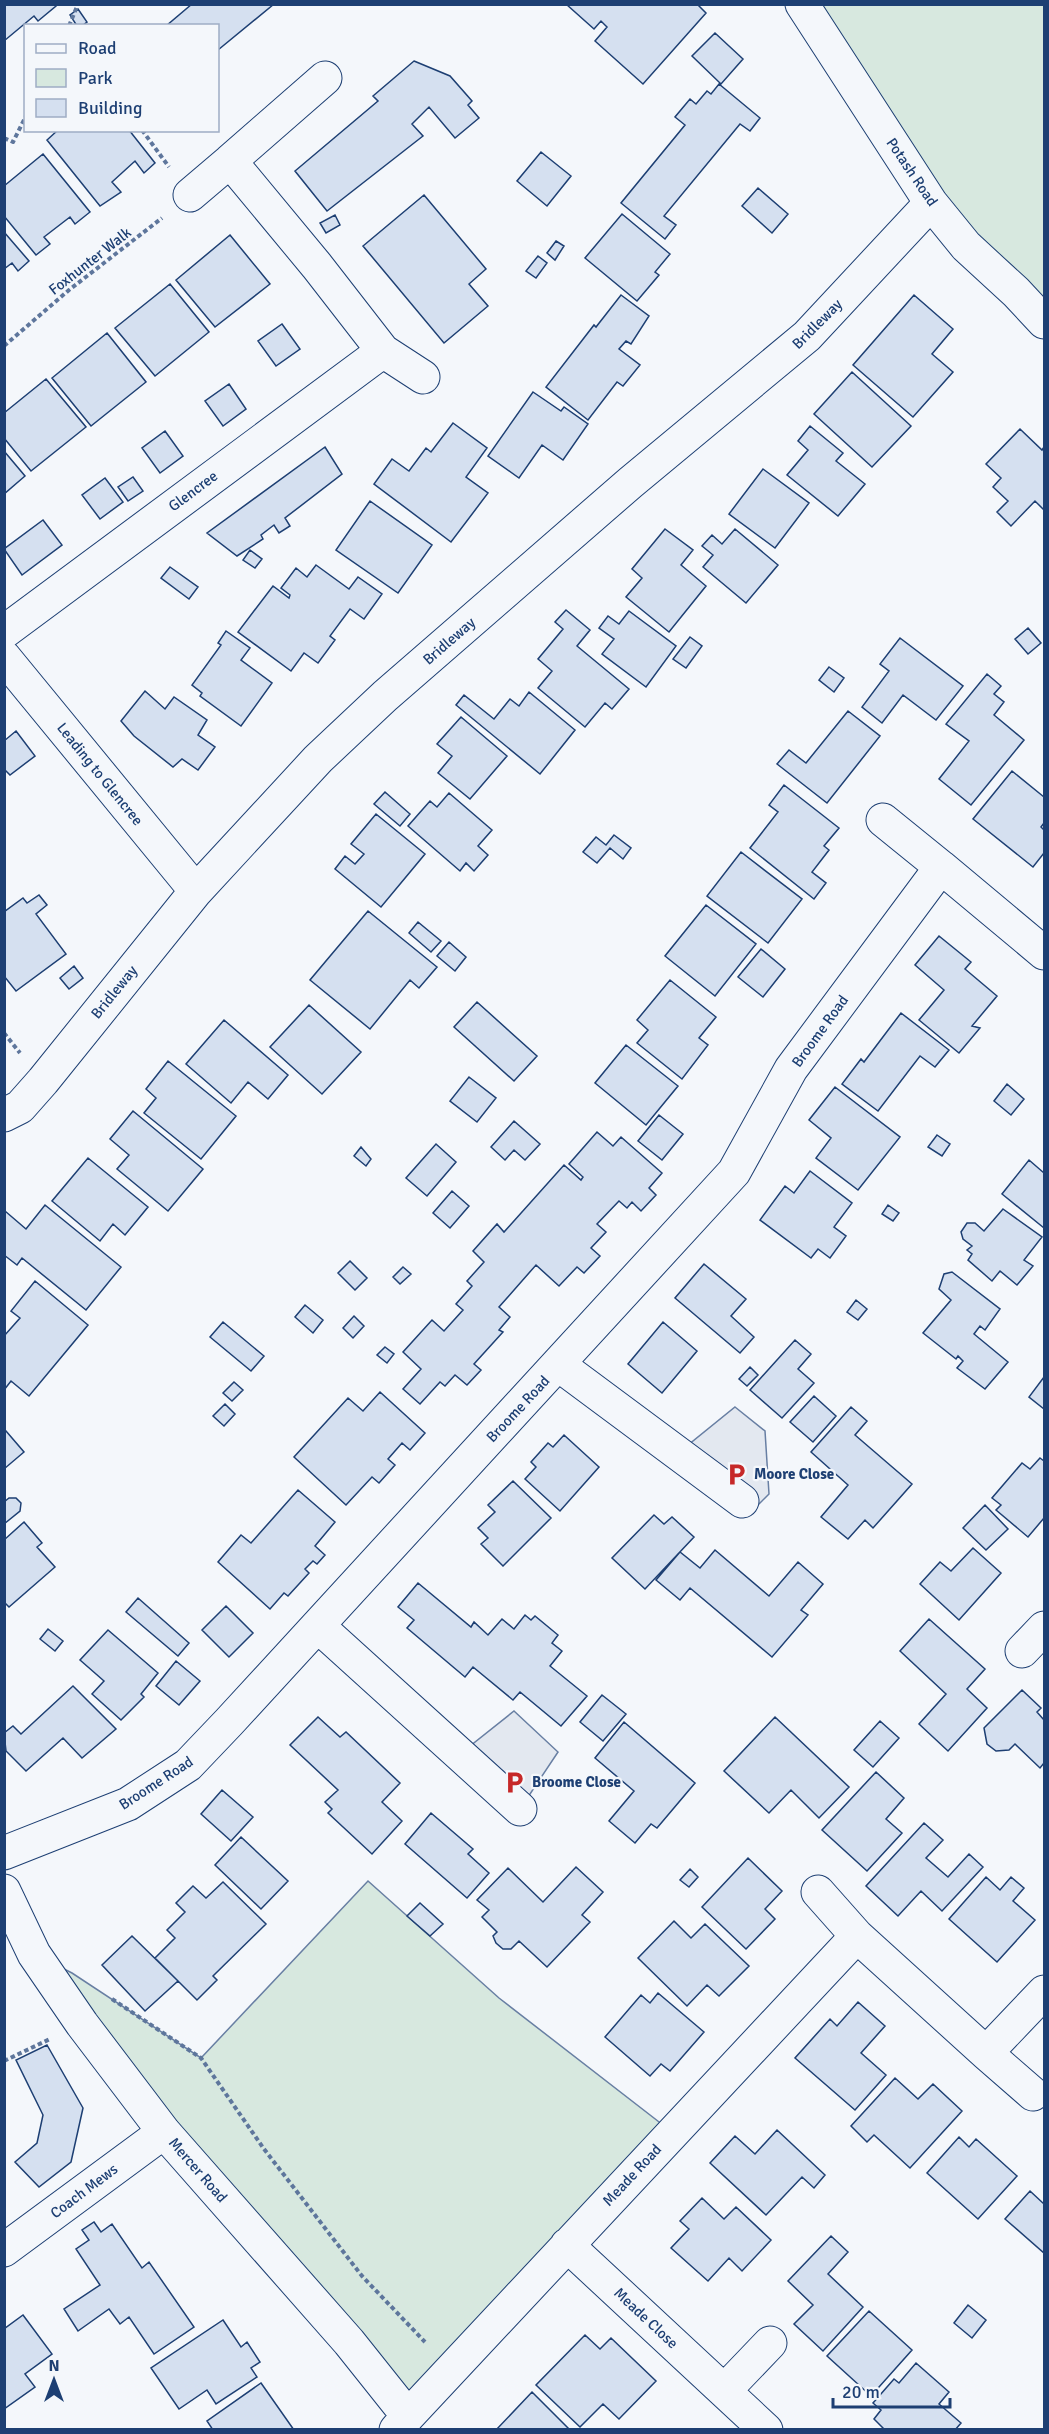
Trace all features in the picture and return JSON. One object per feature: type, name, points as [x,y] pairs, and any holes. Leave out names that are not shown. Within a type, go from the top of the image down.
[{"type":"street","name":"Potash Road","points":[[802,4],[931,203],[966,246],[1016,292],[1044,322]]},
{"type":"street","points":[[190,195],[325,78]]},
{"type":"street","points":[[230,161],[317,266],[383,351],[423,376]]},
{"type":"street","name":"Bridleway","points":[[4,1115],[20,1107],[44,1081],[196,891],[318,759],[385,696],[630,483],[807,336],[931,203]]},
{"type":"street","name":"Glencree","points":[[4,632],[383,351]]},
{"type":"street","name":"Leading to Glencree","points":[[4,657],[196,891]]},
{"type":"street","points":[[883,820],[1044,953]]},
{"type":"street","name":"Broome Road","points":[[4,1854],[129,1804],[188,1765],[559,1365],[734,1172],[791,1069],[941,867]]},
{"type":"street","points":[[559,1365],[742,1501]]},
{"type":"street","points":[[318,1626],[520,1809]]},
{"type":"street","points":[[1022,1651],[1044,1628]]},
{"type":"street","name":"Mercer Road","points":[[4,1891],[34,1954],[82,2024],[164,2132],[349,2342],[402,2423]]},
{"type":"street","points":[[818,1892],[857,1936],[1033,2094]]},
{"type":"street","name":"Meade Road","points":[[402,2423],[857,1936]]},
{"type":"street","points":[[986,2053],[1044,1992]]},
{"type":"street","name":"Coach Mews","points":[[4,2250],[164,2132]]},
{"type":"street","name":"Meade Close","points":[[567,2245],[766,2430]]},
{"type":"street","points":[[725,2390],[770,2343]]},
{"type":"path","points":[[70,24],[78,4]]},
{"type":"path","points":[[4,138],[13,142],[24,120]]},
{"type":"path","points":[[143,132],[190,195]]},
{"type":"path","name":"Foxhunter Walk","points":[[4,346],[69,290],[134,242],[190,195]]},
{"type":"path","points":[[102,1993],[201,2058],[264,2149],[362,2276],[451,2369]]},
{"type":"path","points":[[4,2061],[82,2024]]},
{"type":"green space","points":[[802,5],[1044,5],[1044,320],[1016,292]]},
{"type":"green space","points":[[368,1881],[499,1998],[672,2132],[408,2416],[34,1954],[72,1973],[201,2058]]},
{"type":"shaded area","name":"Moore Close","points":[[735,1407],[765,1431],[769,1494],[759,1504],[742,1501],[677,1454]]},
{"type":"shaded area","name":"Broome Close","points":[[514,1711],[558,1752],[520,1809],[460,1754]]},
{"type":"building","points":[[4,4],[55,4],[56,6],[38,21],[34,16],[4,41]]},
{"type":"building","points":[[192,4],[274,4],[219,49],[219,24],[168,24]]},
{"type":"building","points":[[566,4],[697,4],[706,13],[643,84],[595,41],[607,27],[601,21],[594,29]]},
{"type":"building","points":[[78,9],[87,22],[76,24],[70,15]]},
{"type":"building","points":[[715,33],[743,59],[721,84],[692,56]]},
{"type":"building","points":[[414,61],[450,76],[472,101],[468,105],[479,118],[455,138],[429,107],[412,124],[423,136],[327,211],[295,171],[378,101],[373,96]]},
{"type":"building","points":[[719,84],[760,118],[750,131],[740,124],[664,216],[676,225],[665,239],[621,203],[685,125],[675,117],[690,99],[696,104],[707,91],[711,94]]},
{"type":"building","points":[[56,132],[131,132],[155,163],[144,173],[135,161],[112,182],[121,192],[100,206],[47,140]]},
{"type":"building","points":[[541,152],[571,176],[547,206],[517,181]]},
{"type":"building","points":[[43,154],[90,212],[75,224],[70,217],[44,237],[50,244],[36,255],[4,216],[4,186]]},
{"type":"building","points":[[758,188],[788,214],[772,233],[742,206]]},
{"type":"building","points":[[424,195],[486,269],[469,284],[488,306],[444,343],[363,246]]},
{"type":"building","points":[[622,214],[670,254],[655,272],[659,275],[637,301],[585,258]]},
{"type":"building","points":[[335,215],[340,225],[326,233],[320,223]]},
{"type":"building","points":[[4,232],[29,261],[18,271],[12,263],[4,269]]},
{"type":"building","points":[[230,235],[270,284],[215,327],[176,280]]},
{"type":"building","points":[[556,241],[564,246],[555,260],[547,253]]},
{"type":"building","points":[[538,256],[547,263],[536,278],[526,271]]},
{"type":"building","points":[[170,284],[209,332],[155,376],[115,328]]},
{"type":"building","points":[[621,295],[649,316],[631,344],[626,341],[619,349],[640,365],[623,386],[617,382],[588,420],[546,387],[594,325],[596,327]]},
{"type":"building","points":[[914,295],[953,329],[932,354],[953,372],[913,417],[853,365]]},
{"type":"building","points":[[282,324],[300,349],[276,366],[258,341]]},
{"type":"building","points":[[107,333],[146,382],[91,426],[52,378]]},
{"type":"building","points":[[852,372],[911,426],[872,467],[814,414]]},
{"type":"building","points":[[46,379],[86,427],[31,471],[4,438],[4,413]]},
{"type":"building","points":[[229,384],[246,409],[223,426],[205,401]]},
{"type":"building","points":[[533,392],[561,411],[564,407],[588,424],[563,460],[542,445],[519,478],[488,456]]},
{"type":"building","points":[[453,423],[487,448],[466,477],[488,493],[451,542],[374,484],[392,459],[409,471],[426,448],[431,452]]},
{"type":"building","points":[[810,426],[843,453],[836,461],[865,484],[838,516],[787,475],[808,450],[798,441]]},
{"type":"building","points":[[1020,429],[1042,450],[1044,447],[1044,510],[1035,501],[1011,526],[997,512],[1008,501],[993,487],[1001,478],[986,464]]},
{"type":"building","points":[[165,431],[183,456],[160,473],[142,448]]},
{"type":"building","points":[[325,447],[342,474],[285,518],[290,526],[279,533],[274,525],[261,535],[263,539],[237,556],[207,533]]},
{"type":"building","points":[[4,451],[25,476],[4,494]]},
{"type":"building","points":[[763,469],[809,503],[775,548],[729,514]]},
{"type":"building","points":[[133,477],[143,491],[128,501],[118,487]]},
{"type":"building","points":[[105,478],[123,502],[100,519],[82,495]]},
{"type":"building","points":[[370,501],[432,545],[398,593],[336,550]]},
{"type":"building","points":[[43,520],[62,545],[22,575],[4,549]]},
{"type":"building","points":[[665,529],[693,550],[681,565],[706,586],[669,632],[626,597],[642,578],[632,569]]},
{"type":"building","points":[[735,529],[778,565],[746,603],[703,567],[713,555],[702,546],[712,535],[722,544]]},
{"type":"building","points":[[250,550],[262,559],[255,568],[243,560]]},
{"type":"building","points":[[316,565],[349,589],[358,577],[382,594],[364,619],[350,609],[330,636],[335,640],[318,663],[304,653],[291,671],[238,632],[273,586],[289,598],[290,595],[281,588],[296,568],[307,577]]},
{"type":"building","points":[[170,567],[198,587],[189,599],[161,578]]},
{"type":"building","points":[[566,610],[590,630],[577,646],[629,689],[612,709],[605,703],[585,727],[538,688],[552,671],[538,659],[563,629],[555,622]]},
{"type":"building","points":[[629,611],[676,646],[646,687],[602,654],[614,639],[599,628],[608,616],[619,624]]},
{"type":"building","points":[[1028,628],[1041,643],[1028,654],[1015,639]]},
{"type":"building","points":[[226,631],[250,648],[241,660],[272,683],[241,726],[200,696],[202,693],[192,685],[221,645],[218,643]]},
{"type":"building","points":[[690,637],[702,646],[686,668],[673,659]]},
{"type":"building","points":[[900,638],[963,686],[936,720],[903,695],[882,723],[862,707],[889,671],[880,664]]},
{"type":"building","points":[[829,667],[844,678],[834,692],[819,680]]},
{"type":"building","points":[[987,674],[1001,686],[994,694],[1004,702],[994,715],[1024,740],[971,805],[939,779],[969,741],[946,724]]},
{"type":"building","points":[[145,691],[165,709],[174,697],[207,720],[198,735],[215,747],[198,770],[182,759],[173,767],[134,736],[121,721]]},
{"type":"building","points":[[529,692],[575,730],[540,774],[456,705],[464,695],[494,719],[510,699],[519,706]]},
{"type":"building","points":[[848,711],[880,736],[827,803],[777,764],[789,750],[806,763]]},
{"type":"building","points":[[461,717],[507,756],[470,799],[438,773],[452,756],[437,744]]},
{"type":"building","points":[[16,731],[35,756],[10,775],[4,769],[4,741]]},
{"type":"building","points":[[1012,771],[1044,797],[1044,823],[1041,827],[1044,830],[1044,853],[1033,867],[973,819]]},
{"type":"building","points":[[784,785],[839,828],[824,846],[829,850],[812,872],[826,883],[814,899],[750,848],[778,812],[769,805]]},
{"type":"building","points":[[385,792],[410,814],[400,826],[374,804]]},
{"type":"building","points":[[449,793],[492,830],[478,846],[488,855],[474,871],[466,863],[460,871],[408,826],[430,801],[437,807]]},
{"type":"building","points":[[376,814],[425,854],[381,907],[335,869],[345,856],[355,864],[364,854],[351,844]]},
{"type":"building","points":[[614,835],[631,848],[623,859],[610,848],[597,863],[583,852],[596,837],[606,845]]},
{"type":"building","points":[[741,852],[802,899],[768,943],[707,896]]},
{"type":"building","points":[[39,895],[47,905],[36,914],[66,954],[16,991],[4,976],[4,912],[23,898],[27,903]]},
{"type":"building","points":[[706,905],[756,944],[715,996],[665,956]]},
{"type":"building","points":[[368,911],[437,967],[419,988],[410,980],[370,1029],[310,980]]},
{"type":"building","points":[[418,922],[441,941],[431,952],[409,933]]},
{"type":"building","points":[[939,936],[971,962],[965,969],[997,996],[972,1026],[980,1028],[959,1053],[919,1020],[944,990],[915,965]]},
{"type":"building","points":[[449,942],[466,957],[455,971],[437,956]]},
{"type":"building","points":[[761,949],[785,969],[763,997],[738,977]]},
{"type":"building","points":[[74,966],[83,978],[69,989],[60,978]]},
{"type":"building","points":[[670,980],[716,1017],[699,1038],[708,1045],[682,1079],[637,1043],[648,1030],[637,1020]]},
{"type":"building","points":[[477,1002],[537,1056],[514,1081],[454,1027]]},
{"type":"building","points":[[309,1005],[361,1052],[322,1094],[270,1047]]},
{"type":"building","points":[[901,1013],[949,1050],[935,1067],[920,1056],[878,1111],[842,1084],[861,1059],[864,1062]]},
{"type":"building","points":[[224,1020],[288,1075],[268,1099],[248,1082],[231,1103],[186,1064]]},
{"type":"building","points":[[626,1045],[678,1086],[646,1125],[595,1083]]},
{"type":"building","points":[[168,1061],[236,1116],[201,1159],[144,1113],[156,1098],[146,1089]]},
{"type":"building","points":[[469,1077],[496,1098],[477,1122],[450,1101]]},
{"type":"building","points":[[1007,1084],[1024,1099],[1011,1115],[994,1101]]},
{"type":"building","points":[[835,1087],[900,1137],[858,1190],[816,1158],[831,1138],[809,1120]]},
{"type":"building","points":[[133,1111],[203,1169],[168,1211],[117,1169],[129,1155],[110,1139]]},
{"type":"building","points":[[659,1115],[683,1134],[662,1160],[638,1141]]},
{"type":"building","points":[[514,1121],[540,1144],[525,1160],[514,1150],[505,1160],[491,1147]]},
{"type":"building","points":[[597,1132],[613,1146],[621,1137],[662,1173],[649,1188],[656,1195],[641,1211],[632,1202],[627,1208],[619,1201],[597,1224],[606,1232],[591,1248],[600,1256],[584,1273],[577,1267],[559,1286],[536,1265],[499,1307],[510,1317],[499,1330],[503,1332],[474,1364],[481,1370],[467,1385],[455,1375],[445,1386],[440,1382],[420,1404],[403,1389],[421,1369],[403,1352],[432,1320],[444,1331],[463,1310],[456,1304],[472,1286],[467,1281],[484,1262],[473,1251],[497,1224],[504,1232],[564,1165],[581,1180],[583,1177],[569,1164]]},
{"type":"building","points":[[937,1135],[950,1144],[942,1156],[928,1147]]},
{"type":"building","points":[[436,1144],[456,1162],[427,1196],[406,1178]]},
{"type":"building","points":[[361,1147],[371,1159],[366,1166],[354,1156]]},
{"type":"building","points":[[88,1158],[148,1207],[125,1235],[113,1224],[100,1241],[52,1201]]},
{"type":"building","points":[[1029,1160],[1044,1173],[1044,1228],[1002,1194]]},
{"type":"building","points":[[810,1171],[852,1203],[834,1227],[846,1236],[830,1258],[818,1249],[811,1258],[760,1220],[785,1186],[794,1193]]},
{"type":"building","points":[[452,1191],[469,1206],[450,1228],[433,1213]]},
{"type":"building","points":[[45,1205],[121,1267],[86,1310],[22,1258],[17,1265],[4,1255],[5,1211],[26,1229]]},
{"type":"building","points":[[888,1205],[899,1213],[893,1221],[882,1214]]},
{"type":"building","points":[[1003,1209],[1042,1237],[1024,1260],[1033,1266],[1017,1285],[1000,1271],[992,1281],[968,1260],[972,1254],[967,1250],[972,1246],[963,1239],[961,1232],[967,1223],[975,1223],[984,1231]]},
{"type":"building","points":[[350,1261],[367,1278],[355,1290],[338,1273]]},
{"type":"building","points":[[704,1264],[746,1299],[731,1316],[754,1337],[740,1353],[675,1298]]},
{"type":"building","points":[[403,1267],[411,1274],[400,1284],[393,1277]]},
{"type":"building","points":[[952,1272],[1000,1309],[985,1330],[980,1326],[974,1334],[1008,1362],[985,1389],[957,1368],[963,1361],[958,1356],[956,1359],[923,1333],[951,1300],[939,1289],[944,1274]]},
{"type":"building","points":[[35,1281],[88,1325],[29,1396],[11,1381],[4,1390],[4,1336],[20,1318],[11,1311]]},
{"type":"building","points":[[856,1300],[867,1309],[858,1320],[847,1312]]},
{"type":"building","points":[[305,1305],[323,1320],[313,1333],[295,1317]]},
{"type":"building","points":[[354,1316],[364,1326],[353,1338],[343,1328]]},
{"type":"building","points":[[223,1322],[264,1356],[251,1371],[210,1337]]},
{"type":"building","points":[[663,1322],[697,1351],[662,1393],[628,1364]]},
{"type":"building","points":[[795,1340],[811,1354],[798,1369],[814,1383],[782,1418],[750,1390]]},
{"type":"building","points":[[385,1347],[394,1354],[387,1363],[377,1355]]},
{"type":"building","points":[[750,1367],[758,1375],[747,1386],[739,1379]]},
{"type":"building","points":[[1044,1377],[1044,1409],[1029,1397]]},
{"type":"building","points":[[234,1382],[243,1390],[232,1401],[223,1393]]},
{"type":"building","points":[[380,1392],[425,1433],[410,1450],[402,1443],[388,1459],[395,1465],[379,1483],[372,1477],[346,1505],[294,1457],[348,1398],[363,1411]]},
{"type":"building","points":[[814,1396],[836,1416],[813,1442],[790,1422]]},
{"type":"building","points":[[225,1404],[235,1414],[224,1426],[213,1416]]},
{"type":"building","points":[[851,1407],[867,1421],[855,1435],[912,1484],[873,1528],[865,1520],[848,1539],[821,1517],[848,1485],[811,1452]]},
{"type":"building","points":[[6,1431],[24,1452],[4,1469],[4,1433]]},
{"type":"building","points":[[564,1435],[599,1467],[560,1511],[525,1479],[536,1467],[531,1462],[548,1443],[553,1447]]},
{"type":"building","points":[[1040,1458],[1044,1461],[1044,1518],[1028,1537],[996,1510],[1001,1505],[992,1498],[1022,1463],[1030,1469]]},
{"type":"building","points":[[513,1481],[551,1518],[503,1566],[481,1544],[488,1538],[478,1528],[495,1512],[488,1505]]},
{"type":"building","points":[[298,1490],[335,1522],[315,1546],[325,1555],[317,1564],[313,1561],[305,1569],[309,1573],[288,1596],[284,1593],[270,1609],[218,1562],[241,1535],[251,1543]]},
{"type":"building","points":[[9,1498],[16,1498],[21,1503],[20,1511],[4,1524],[4,1502]]},
{"type":"building","points":[[985,1505],[1008,1529],[986,1550],[963,1528]]},
{"type":"building","points":[[654,1515],[664,1524],[672,1517],[694,1537],[645,1589],[612,1558]]},
{"type":"building","points":[[24,1522],[42,1543],[37,1547],[55,1567],[9,1607],[4,1602],[4,1540]]},
{"type":"building","points":[[973,1548],[1001,1573],[959,1620],[920,1584],[940,1562],[951,1571]]},
{"type":"building","points":[[715,1550],[769,1596],[798,1562],[823,1584],[801,1610],[808,1615],[772,1657],[690,1588],[680,1600],[656,1580],[680,1552],[700,1568]]},
{"type":"building","points":[[418,1583],[471,1627],[474,1622],[488,1635],[502,1619],[514,1629],[525,1615],[531,1620],[535,1616],[558,1635],[552,1643],[562,1651],[550,1666],[587,1696],[561,1726],[520,1692],[513,1700],[473,1667],[465,1677],[407,1628],[414,1620],[398,1607]]},
{"type":"building","points":[[138,1598],[189,1643],[178,1656],[126,1612]]},
{"type":"building","points":[[226,1606],[253,1633],[229,1657],[202,1630]]},
{"type":"building","points":[[929,1619],[985,1669],[967,1689],[987,1708],[948,1751],[919,1724],[946,1694],[900,1651]]},
{"type":"building","points":[[48,1629],[63,1641],[55,1651],[40,1639]]},
{"type":"building","points":[[108,1630],[158,1673],[141,1694],[144,1697],[121,1720],[92,1694],[104,1681],[80,1660]]},
{"type":"building","points":[[176,1661],[200,1681],[179,1705],[156,1686]]},
{"type":"building","points":[[73,1686],[116,1729],[82,1758],[63,1738],[26,1771],[6,1751],[4,1733],[13,1726],[21,1734]]},
{"type":"building","points":[[1022,1690],[1041,1708],[1037,1712],[1044,1720],[1044,1763],[1040,1768],[1015,1744],[1009,1750],[996,1751],[987,1744],[984,1728]]},
{"type":"building","points":[[602,1695],[626,1714],[603,1741],[580,1722]]},
{"type":"building","points":[[318,1717],[340,1737],[346,1732],[400,1783],[382,1802],[402,1821],[372,1854],[328,1813],[332,1809],[325,1802],[338,1790],[290,1745]]},
{"type":"building","points":[[775,1717],[849,1787],[819,1818],[791,1790],[769,1813],[724,1771]]},
{"type":"building","points":[[880,1721],[899,1738],[873,1767],[854,1750]]},
{"type":"building","points":[[624,1722],[695,1783],[657,1828],[651,1824],[635,1843],[609,1821],[634,1791],[595,1758]]},
{"type":"building","points":[[876,1772],[904,1798],[886,1819],[902,1833],[867,1871],[822,1830]]},
{"type":"building","points":[[222,1790],[253,1817],[231,1841],[201,1814]]},
{"type":"building","points":[[431,1813],[473,1849],[468,1854],[489,1873],[467,1898],[405,1844]]},
{"type":"building","points":[[924,1823],[943,1840],[926,1858],[948,1877],[969,1854],[983,1867],[942,1911],[921,1891],[898,1916],[866,1886]]},
{"type":"building","points":[[241,1837],[288,1881],[261,1909],[215,1865]]},
{"type":"building","points":[[748,1858],[782,1891],[765,1909],[775,1919],[746,1949],[702,1907]]},
{"type":"building","points":[[576,1867],[603,1892],[582,1915],[590,1922],[547,1967],[519,1941],[511,1949],[503,1949],[496,1943],[493,1936],[497,1932],[482,1917],[489,1910],[477,1900],[508,1868],[543,1902]]},
{"type":"building","points":[[690,1869],[698,1877],[689,1887],[680,1880]]},
{"type":"building","points":[[986,1877],[1000,1890],[1011,1877],[1024,1888],[1013,1901],[1035,1920],[997,1962],[949,1919]]},
{"type":"building","points":[[223,1882],[266,1924],[213,1976],[217,1980],[197,2000],[155,1958],[175,1938],[167,1930],[185,1912],[176,1903],[193,1886],[206,1898]]},
{"type":"building","points":[[420,1903],[443,1924],[430,1936],[407,1916]]},
{"type":"building","points":[[674,1921],[691,1938],[705,1924],[749,1966],[719,1996],[707,1985],[687,2006],[638,1958]]},
{"type":"building","points":[[132,1936],[178,1981],[145,2011],[102,1965]]},
{"type":"building","points":[[658,1993],[704,2032],[670,2071],[661,2064],[650,2076],[605,2037],[641,1995],[650,2003]]},
{"type":"building","points":[[858,2002],[885,2026],[861,2053],[886,2075],[855,2110],[795,2058],[830,2019],[837,2026]]},
{"type":"building","points":[[47,2045],[83,2108],[71,2162],[39,2187],[15,2162],[37,2143],[43,2115],[16,2060]]},
{"type":"building","points":[[895,2078],[918,2099],[933,2084],[962,2111],[910,2168],[874,2135],[867,2142],[851,2126]]},
{"type":"building","points":[[777,2130],[825,2175],[814,2188],[802,2177],[766,2215],[710,2163],[735,2136],[755,2154]]},
{"type":"building","points":[[959,2137],[969,2147],[976,2139],[1017,2176],[978,2219],[927,2173]]},
{"type":"building","points":[[1030,2191],[1044,2204],[1044,2253],[1005,2219]]},
{"type":"building","points":[[702,2198],[724,2219],[736,2207],[771,2240],[742,2271],[729,2258],[708,2281],[671,2248],[689,2229],[680,2221]]},
{"type":"building","points":[[94,2222],[101,2232],[112,2224],[142,2268],[149,2262],[194,2327],[154,2354],[129,2317],[120,2324],[109,2309],[78,2331],[64,2309],[100,2285],[76,2249],[89,2240],[82,2230]]},
{"type":"building","points":[[831,2236],[848,2252],[828,2274],[863,2307],[823,2351],[794,2324],[813,2305],[788,2281]]},
{"type":"building","points":[[968,2305],[986,2320],[972,2338],[954,2323]]},
{"type":"building","points":[[869,2311],[912,2350],[871,2396],[827,2356]]},
{"type":"building","points":[[23,2315],[52,2354],[25,2374],[35,2387],[4,2409],[4,2329]]},
{"type":"building","points":[[223,2320],[241,2347],[247,2342],[260,2362],[251,2368],[257,2377],[216,2404],[207,2390],[179,2409],[151,2368]]},
{"type":"building","points":[[585,2335],[600,2349],[611,2338],[656,2381],[619,2419],[603,2404],[580,2427],[536,2385]]},
{"type":"building","points":[[916,2363],[949,2392],[939,2404],[961,2423],[955,2430],[885,2430],[874,2419],[881,2410],[873,2403],[894,2379],[899,2383]]},
{"type":"building","points":[[261,2383],[294,2430],[213,2430],[207,2421]]},
{"type":"building","points":[[532,2392],[570,2430],[496,2430]]},
{"type":"place","name":"Moore Close","points":[[736,1474]]},
{"type":"place","name":"Broome Close","points":[[514,1782]]}]
